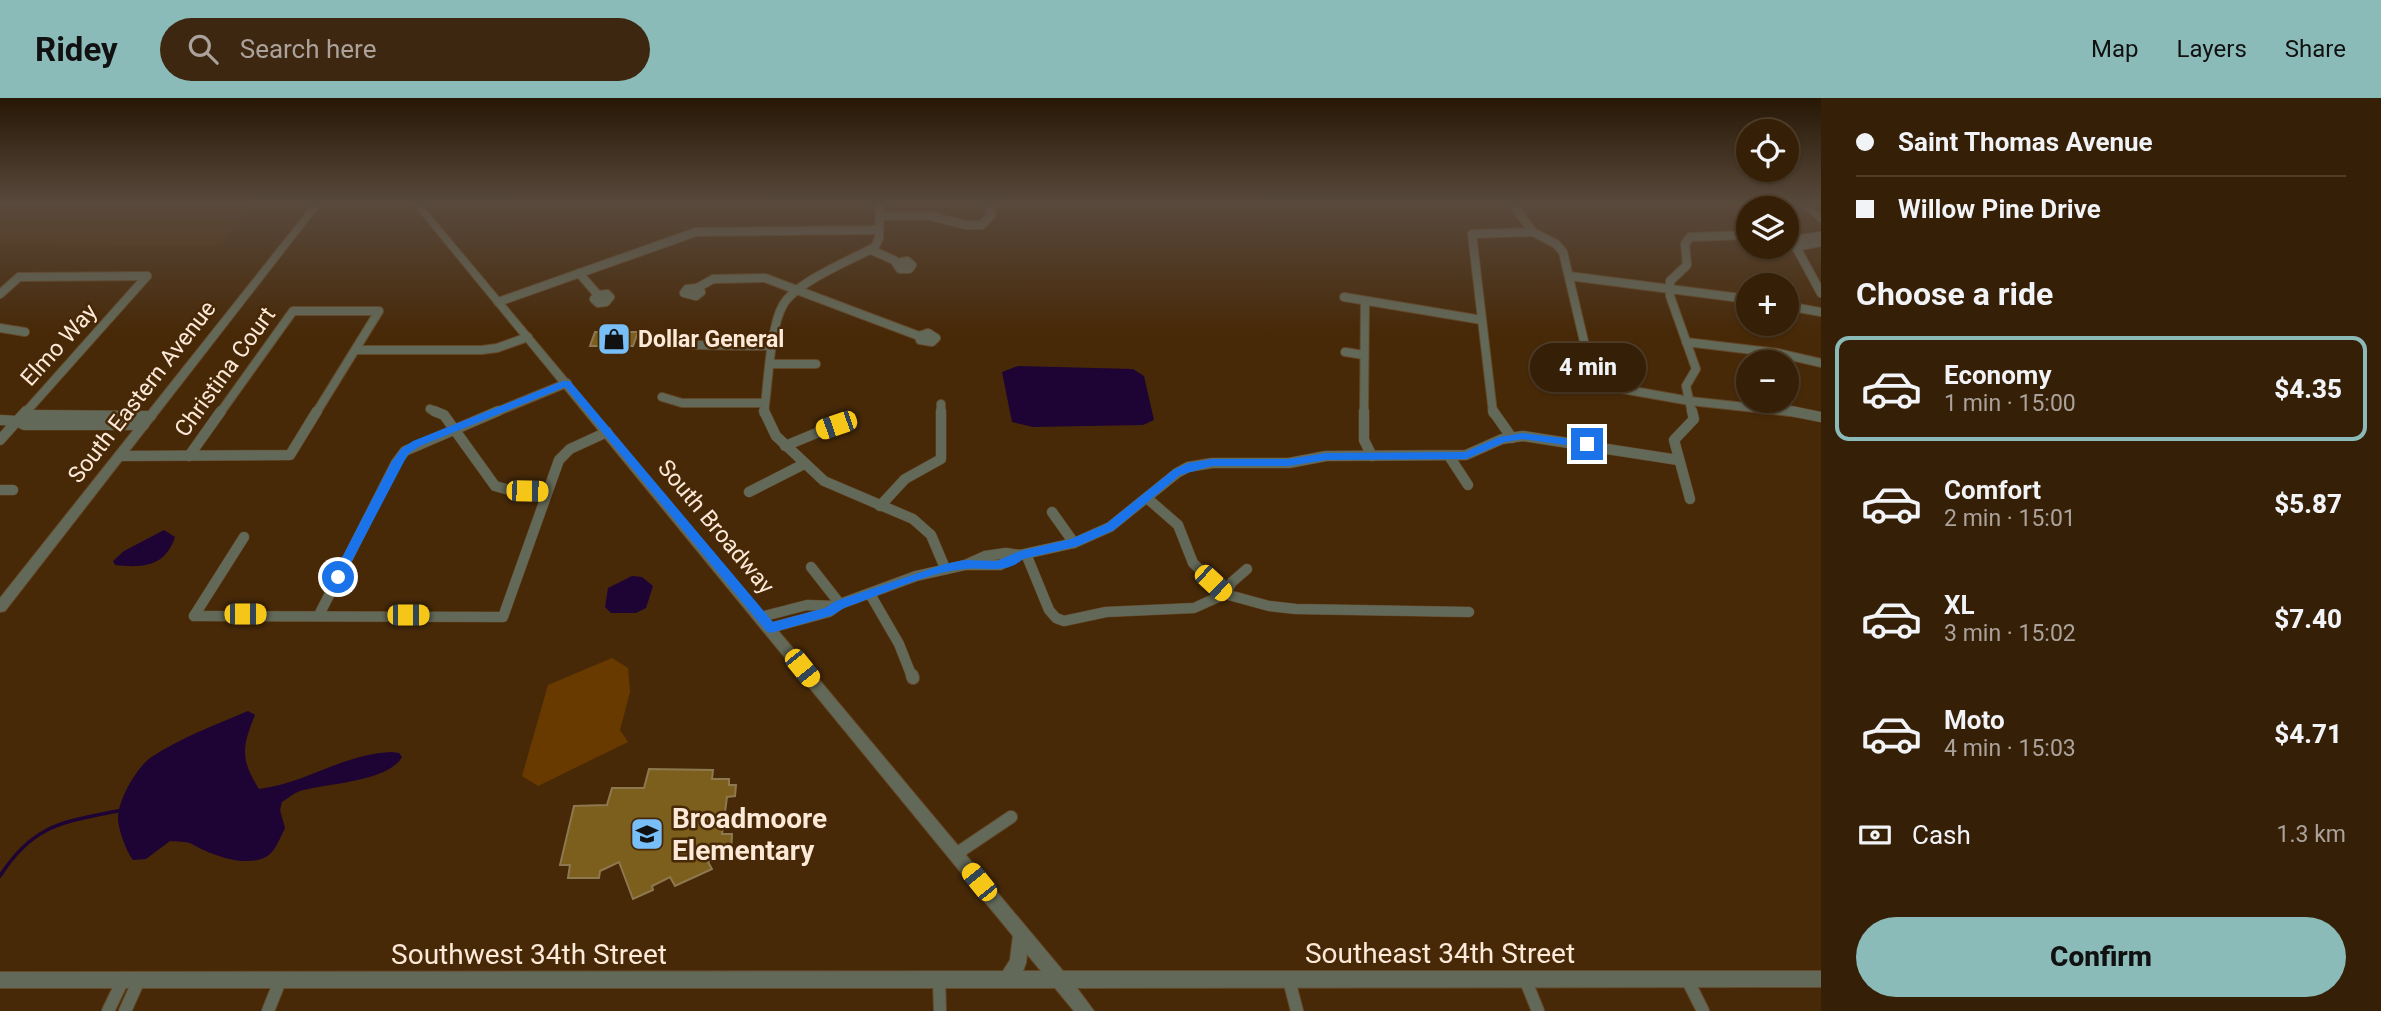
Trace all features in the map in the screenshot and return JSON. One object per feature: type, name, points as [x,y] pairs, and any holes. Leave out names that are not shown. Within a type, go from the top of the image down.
[{"type":"street","name":"South Eastern Avenue","points":[[0,607],[283,247]]},
{"type":"street","name":"South Broadway","points":[[452,247],[1085,1011]]},
{"type":"street","points":[[498,302],[654,247]]},
{"type":"street","points":[[875,247],[797,290],[778,312],[763,404],[769,426],[804,464],[824,481],[913,519],[926,528],[945,568]]},
{"type":"street","points":[[1473,247],[1493,415],[1512,438]]},
{"type":"street","points":[[1558,247],[1563,252],[1594,384],[1690,401],[1782,409],[1821,417]]},
{"type":"street","points":[[1685,247],[1687,265],[1670,281],[1670,289],[1696,369],[1686,386],[1694,419],[1674,440],[1690,499]]},
{"type":"street","points":[[872,250],[897,263]]},
{"type":"street","points":[[1799,250],[1806,257],[1809,276],[1821,293]]},
{"type":"street","points":[[579,273],[598,295]]},
{"type":"street","name":"Elmo Way","points":[[0,294],[19,277],[147,276],[0,440]]},
{"type":"street","points":[[1569,276],[1736,297]]},
{"type":"street","points":[[698,288],[713,279],[761,277],[919,336]]},
{"type":"street","points":[[1345,298],[1482,320]]},
{"type":"street","points":[[1365,301],[1364,440],[1371,456]]},
{"type":"street","points":[[1799,308],[1821,312]]},
{"type":"street","name":"Christina Court","points":[[189,456],[293,311],[379,311],[356,350]]},
{"type":"street","points":[[0,328],[25,332]]},
{"type":"street","points":[[119,456],[290,455],[356,350],[482,350],[528,337]]},
{"type":"street","points":[[1686,342],[1778,353],[1821,363]]},
{"type":"street","points":[[692,345],[772,346]]},
{"type":"street","points":[[1345,352],[1364,355]]},
{"type":"street","points":[[770,364],[816,364]]},
{"type":"street","points":[[319,615],[401,456],[417,444],[567,383]]},
{"type":"street","points":[[662,397],[682,404],[763,404]]},
{"type":"street","points":[[880,506],[900,482],[932,467],[941,459],[941,404]]},
{"type":"street","points":[[430,409],[444,415],[495,486],[509,490],[546,491]]},
{"type":"street","points":[[0,421],[17,421],[31,415],[147,420]]},
{"type":"street","points":[[785,446],[836,425]]},
{"type":"street","points":[[244,537],[194,616],[503,617],[546,491],[564,454],[607,432]]},
{"type":"street","points":[[766,623],[829,612],[838,605],[945,568],[965,565],[998,566],[1023,555],[1074,543],[1110,527],[1177,472],[1188,467],[1212,463],[1289,463],[1326,456],[1466,455],[1502,439],[1541,437],[1678,460]]},
{"type":"street","points":[[1449,456],[1468,485]]},
{"type":"street","points":[[749,492],[804,464]]},
{"type":"street","points":[[0,490],[13,490]]},
{"type":"street","points":[[1147,498],[1178,525],[1192,563],[1225,594],[1269,606],[1296,609],[1469,612]]},
{"type":"street","points":[[1052,512],[1074,543]]},
{"type":"street","points":[[1023,555],[1048,610],[1059,620]]},
{"type":"street","points":[[811,566],[838,605]]},
{"type":"street","points":[[1059,620],[1126,610],[1194,608],[1225,594],[1231,582],[1247,569]]},
{"type":"street","points":[[870,594],[899,644],[913,678]]},
{"type":"street","points":[[1057,632],[1059,620]]},
{"type":"street","points":[[956,854],[1011,817]]},
{"type":"street","points":[[1007,980],[1018,963],[1021,934]]},
{"type":"street","name":"Southeast 34th Street","points":[[1058,979],[1821,979]]},
{"type":"street","name":"Southwest 34th Street","points":[[0,980],[1058,979]]},
{"type":"street","points":[[1525,979],[1538,1011]]},
{"type":"street","points":[[1687,979],[1703,1011]]},
{"type":"street","points":[[108,1011],[131,980]]},
{"type":"street","points":[[125,1011],[131,980]]},
{"type":"street","points":[[939,980],[940,1011]]},
{"type":"street","points":[[1289,980],[1297,1011]]},
{"type":"street","points":[[268,1011],[280,981]]},
{"type":"shaded area","points":[[1018,366],[1133,369],[1144,376],[1154,420],[1143,425],[1033,427],[1012,422],[1002,372]]},
{"type":"shaded area","points":[[164,530],[175,537],[171,547],[159,560],[144,565],[115,565],[113,561],[124,551]]},
{"type":"shaded area","points":[[632,576],[642,577],[653,586],[646,608],[636,613],[611,613],[605,607],[608,588]]},
{"type":"shaded area","points":[[612,658],[628,668],[630,692],[620,730],[628,742],[538,786],[522,776],[548,685]]},
{"type":"shaded area","points":[[248,711],[255,715],[247,736],[246,761],[259,789],[293,781],[374,754],[392,752],[399,753],[402,757],[395,765],[371,777],[293,794],[282,802],[280,810],[285,828],[273,851],[263,858],[254,861],[232,859],[209,853],[190,843],[170,841],[146,859],[133,860],[123,841],[118,820],[124,795],[139,770],[150,758],[173,744]]},
{"type":"building","name":"Dollar General","points":[[595,332],[638,332],[633,346],[590,346]]},
{"type":"building","name":"Broadmoore Elementary","points":[[649,769],[713,770],[712,779],[729,779],[729,785],[736,785],[735,796],[727,797],[722,834],[732,834],[731,852],[708,862],[712,869],[675,886],[670,877],[652,886],[653,890],[633,899],[619,862],[600,871],[599,878],[568,878],[570,865],[560,865],[574,806],[607,805],[612,788],[644,788]]},
{"type":"waterway","points":[[0,876],[25,845],[38,835],[67,822],[122,810]]},
{"type":"place","name":"Dollar General","points":[[614,339]]},
{"type":"place","name":"Broadmoore Elementary","points":[[647,834]]},
{"type":"route","points":[[338,577],[396,463],[410,447],[567,383],[771,628],[829,612],[840,604],[945,568],[965,565],[998,566],[1020,555],[1074,543],[1110,527],[1177,472],[1188,467],[1212,463],[1289,463],[1326,456],[1466,455],[1502,439],[1523,436],[1587,444]]}]
